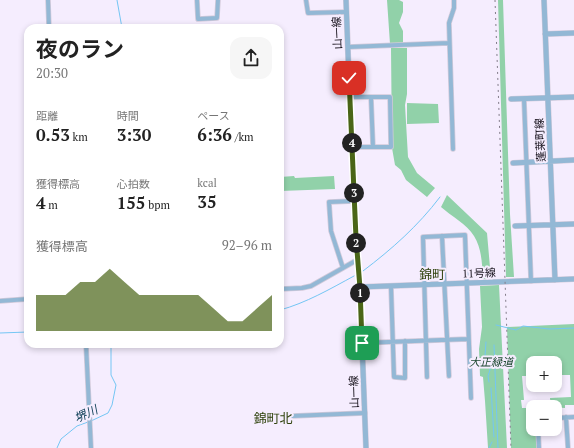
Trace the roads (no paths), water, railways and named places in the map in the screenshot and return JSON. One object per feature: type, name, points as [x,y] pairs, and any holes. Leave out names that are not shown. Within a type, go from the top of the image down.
[{"type":"street","points":[[48,0],[49,24]]},
{"type":"street","points":[[197,0],[198,19],[218,18],[218,0]]},
{"type":"street","points":[[306,0],[308,13],[346,12]]},
{"type":"street","name":"山一線","points":[[346,0],[366,448]]},
{"type":"street","points":[[453,149],[449,23],[454,8],[454,0]]},
{"type":"street","name":"蓬莱町線","points":[[544,0],[556,280]]},
{"type":"street","points":[[545,34],[574,33]]},
{"type":"street","points":[[348,47],[449,44]]},
{"type":"street","points":[[350,97],[390,97],[391,147],[352,146]]},
{"type":"street","points":[[371,97],[373,147]]},
{"type":"street","points":[[511,99],[574,97]]},
{"type":"street","points":[[524,99],[531,281]]},
{"type":"street","points":[[513,163],[574,160]]},
{"type":"street","points":[[343,268],[331,231],[329,202],[354,201]]},
{"type":"street","points":[[515,226],[574,224]]},
{"type":"street","points":[[427,377],[423,237],[465,235],[471,398]]},
{"type":"street","points":[[442,236],[449,376]]},
{"type":"street","points":[[284,289],[311,286],[357,260]]},
{"type":"street","name":"11号線","points":[[360,288],[574,279]]},
{"type":"street","points":[[391,286],[394,377],[405,378],[405,341]]},
{"type":"street","points":[[0,301],[24,299]]},
{"type":"street","points":[[362,343],[468,338]]},
{"type":"street","points":[[86,348],[91,448]]},
{"type":"street","points":[[292,416],[365,412]]},
{"type":"street","points":[[562,417],[574,417]]},
{"type":"street","points":[[566,417],[568,448]]},
{"type":"street","points":[[538,436],[539,448]]},
{"type":"waterway","name":"堺川","points":[[117,0],[121,24]]},
{"type":"waterway","points":[[363,271],[404,237],[423,218],[440,197]]},
{"type":"waterway","points":[[284,309],[309,300],[354,276]]},
{"type":"waterway","points":[[496,325],[516,330],[523,326],[549,329],[574,328]]},
{"type":"waterway","points":[[0,333],[24,332]]},
{"type":"waterway","points":[[486,342],[485,356],[490,363],[488,376],[489,382]]},
{"type":"waterway","points":[[494,345],[498,448]]},
{"type":"waterway","name":"堺川","points":[[91,421],[108,413],[112,405],[116,385],[111,375],[111,348]]},
{"type":"waterway","points":[[491,388],[494,437]]},
{"type":"waterway","name":"堺川","points":[[57,448],[61,439],[77,426],[88,422]]},
{"type":"waterway","points":[[489,448],[492,442]]},
{"type":"railway","points":[[495,0],[511,448]]},
{"type":"district","name":"錦町","points":[[432,274]]},
{"type":"district","name":"錦町北","points":[[273,418]]},
{"type":"park label","name":"大正緑道","points":[[491,362]]}]
